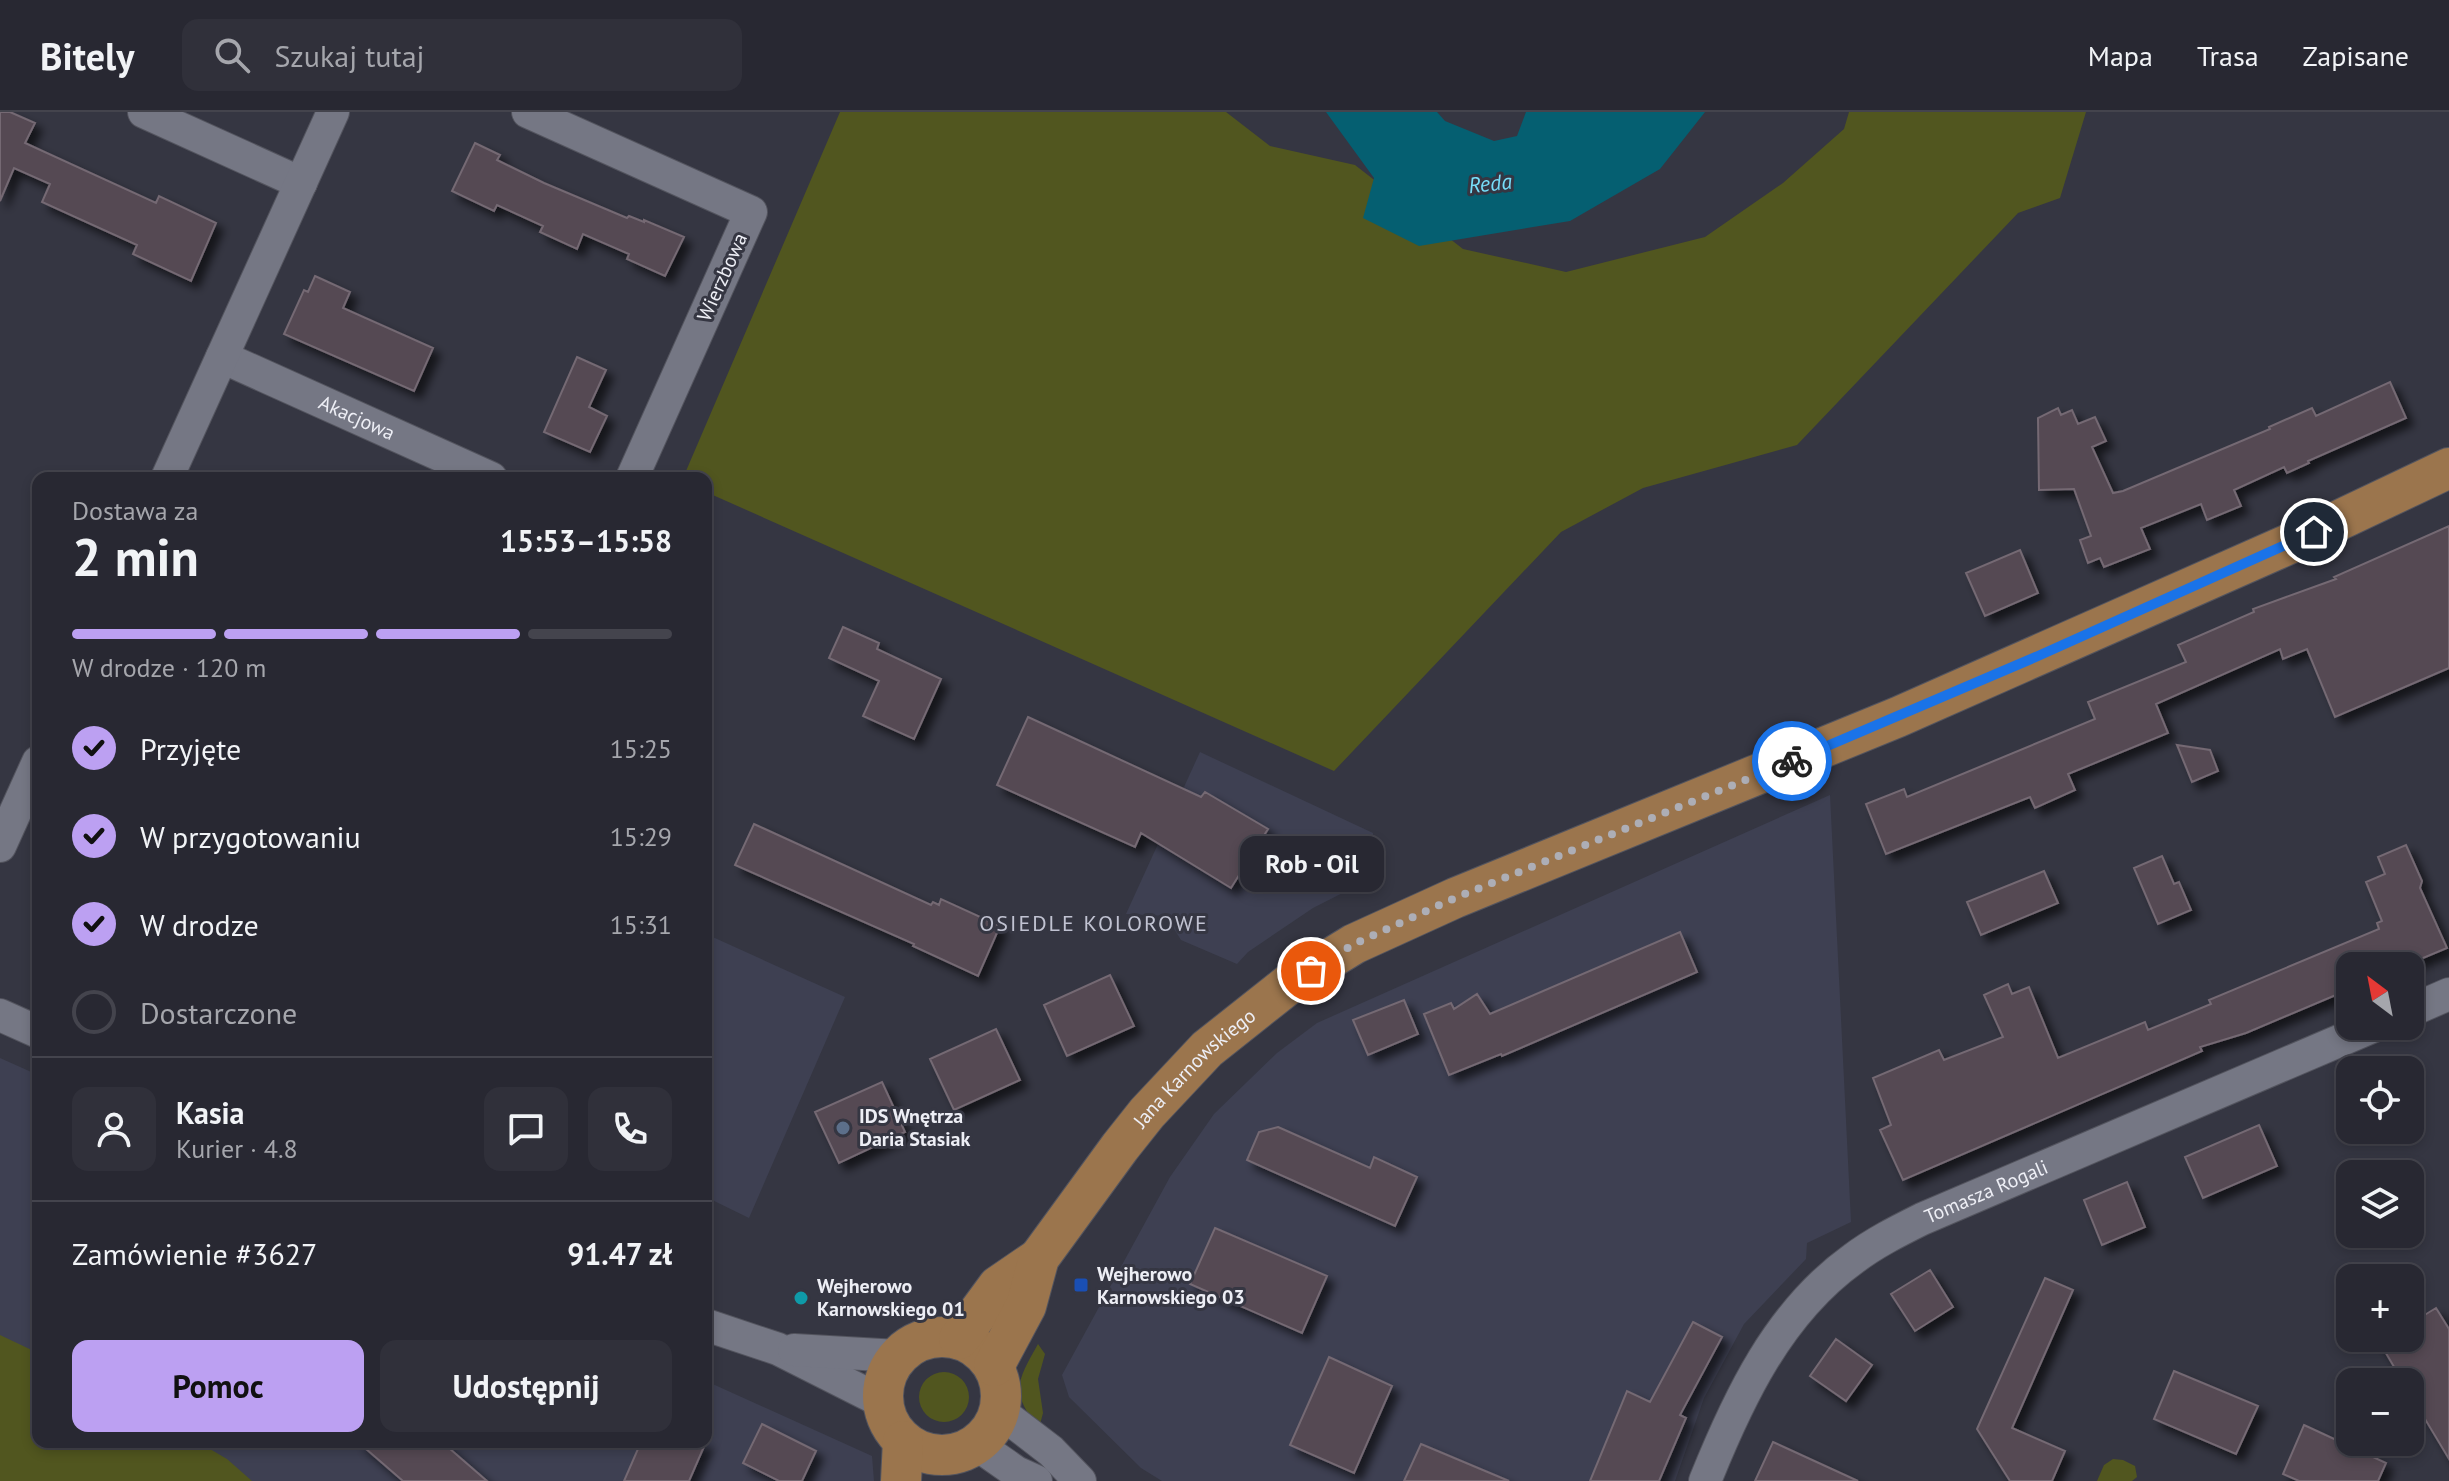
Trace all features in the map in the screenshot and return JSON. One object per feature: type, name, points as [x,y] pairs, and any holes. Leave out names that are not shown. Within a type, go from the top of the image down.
[{"type":"main road","name":"Jana Karnowskiego","points":[[959,1339],[998,1286],[1039,1258],[1138,1124],[1207,1049],[1289,984],[1354,944],[1455,898],[1912,711],[2289,544],[2449,468]]},
{"type":"main road","name":"Jana Karnowskiego","points":[[994,1366],[1026,1306],[1039,1258]]},
{"type":"main road","points":[[937,1337],[959,1339],[979,1349],[994,1366],[1001,1388],[999,1411],[991,1430],[952,1460],[924,1452],[903,1441],[890,1423],[883,1402],[885,1378],[898,1356],[915,1343],[937,1337]]},
{"type":"main road","points":[[901,1481],[903,1441]]},
{"type":"street","points":[[144,112],[301,183]]},
{"type":"street","points":[[170,472],[333,112]]},
{"type":"street","name":"Wierzbowa","points":[[528,112],[751,212],[635,472]]},
{"type":"street","name":"Akacjowa","points":[[222,357],[478,472]]},
{"type":"street","points":[[0,846],[32,775]]},
{"type":"street","points":[[2424,1005],[2449,994]]},
{"type":"street","points":[[0,1015],[32,1029]]},
{"type":"street","name":"Tomasza Rogali","points":[[1705,1481],[1727,1427],[1756,1370],[1783,1330],[1819,1289],[1851,1260],[1922,1219],[2341,1040]]},
{"type":"street","points":[[712,1327],[778,1349],[883,1402]]},
{"type":"street","points":[[778,1349],[898,1356]]},
{"type":"street","points":[[999,1411],[1051,1451],[1080,1481]]},
{"type":"street","points":[[952,1460],[1016,1472],[1036,1481]]},
{"type":"shaded area","points":[[1200,752],[1373,833],[1372,878],[1313,908],[1248,952],[1237,964],[1181,940],[1166,916],[1126,914]]},
{"type":"shaded area","points":[[1830,795],[1851,1222],[1807,1243],[1806,1259],[1744,1324],[1704,1398],[1675,1481],[1162,1481],[1141,1468],[1069,1397],[1062,1375],[1170,1177],[1214,1114],[1277,1053],[1317,1023]]},
{"type":"shaded area","points":[[712,937],[845,997],[749,1218],[712,1200]]},
{"type":"shaded area","points":[[0,1058],[32,1072],[32,1368],[0,1354]]},
{"type":"shaded area","points":[[712,1384],[872,1456],[874,1481],[224,1481],[177,1448],[712,1448]]},
{"type":"green space","points":[[840,112],[1226,112],[1270,146],[1355,165],[1463,249],[1566,272],[1705,237],[1783,183],[1844,129],[1849,112],[2086,112],[2060,198],[2018,213],[1797,445],[1643,488],[1561,532],[1334,771],[712,495],[712,472],[686,472]]},
{"type":"green space","points":[[0,1335],[32,1350],[32,1448],[208,1448],[227,1459],[252,1481],[0,1481]]},
{"type":"green space","points":[[1038,1344],[1045,1354],[1038,1379],[1043,1413],[1039,1428],[1020,1395],[1022,1377]]},
{"type":"green space","points":[[944,1372],[962,1379],[969,1397],[962,1415],[944,1422],[926,1415],[919,1397],[926,1379]]},
{"type":"green space","points":[[2113,1459],[2135,1466],[2137,1477],[2132,1481],[2097,1481],[2104,1465]]},
{"type":"water","name":"Reda","points":[[1326,112],[1437,112],[1445,121],[1494,141],[1517,136],[1526,112],[1705,112],[1660,169],[1570,221],[1419,246],[1363,218],[1374,178]]},
{"type":"building","points":[[0,112],[10,112],[35,123],[25,143],[156,203],[159,196],[216,223],[191,281],[133,254],[137,245],[42,202],[50,184],[14,168],[0,201]]},
{"type":"building","points":[[475,143],[500,155],[497,160],[544,183],[627,218],[644,220],[684,237],[665,276],[627,259],[629,254],[583,234],[577,249],[540,232],[543,226],[497,205],[494,211],[452,191]]},
{"type":"building","points":[[315,276],[350,292],[343,308],[433,348],[414,391],[284,334],[304,290],[308,292]]},
{"type":"building","points":[[577,357],[606,370],[589,407],[607,416],[590,452],[544,432]]},
{"type":"building","points":[[2390,382],[2406,418],[2287,473],[2284,467],[2234,490],[2241,506],[2207,520],[2201,504],[2141,528],[2150,549],[2104,567],[2100,558],[2088,563],[2080,540],[2091,536],[2074,489],[2039,490],[2038,418],[2058,408],[2061,415],[2072,410],[2078,424],[2095,417],[2106,441],[2092,447],[2113,493],[2270,429],[2312,408],[2316,416]]},
{"type":"building","points":[[2449,526],[2449,668],[2335,717],[2307,649],[2283,659],[2280,649],[2156,704],[2168,733],[2068,774],[2075,790],[2035,808],[2030,797],[1886,854],[1866,804],[1904,789],[1907,797],[2095,719],[2088,702],[2186,662],[2178,645],[2254,612],[2253,609],[2336,579],[2334,577]]},
{"type":"building","points":[[2020,550],[2038,593],[1985,616],[1966,573]]},
{"type":"building","points":[[843,627],[879,643],[877,649],[941,679],[914,739],[863,716],[879,681],[829,658]]},
{"type":"building","points":[[1028,717],[1201,797],[1205,792],[1268,829],[1231,888],[1141,833],[1135,847],[997,785]]},
{"type":"building","points":[[2177,745],[2210,750],[2218,771],[2192,782]]},
{"type":"building","points":[[754,824],[931,905],[933,902],[939,905],[941,899],[1000,926],[978,976],[914,944],[735,865]]},
{"type":"building","points":[[2406,845],[2422,881],[2420,888],[2447,948],[2424,958],[2424,952],[2336,952],[2336,995],[2246,1033],[2200,1047],[2202,1051],[1903,1180],[1880,1130],[1891,1125],[1873,1078],[1939,1050],[1944,1060],[2003,1037],[1984,995],[2008,984],[2012,994],[2029,987],[2058,1058],[2145,1022],[2148,1030],[2211,1004],[2209,1000],[2379,929],[2377,923],[2382,921],[2366,882],[2385,874],[2378,857]]},
{"type":"building","points":[[2162,856],[2174,884],[2179,882],[2191,910],[2158,924],[2134,868]]},
{"type":"building","points":[[2044,871],[2058,903],[1981,935],[1967,902]]},
{"type":"building","points":[[1680,932],[1697,972],[1502,1056],[1449,1075],[1424,1014],[1451,1003],[1454,1009],[1477,994],[1490,1014]]},
{"type":"building","points":[[1110,975],[1134,1026],[1067,1056],[1044,1005]]},
{"type":"building","points":[[1404,1000],[1418,1034],[1368,1055],[1353,1020]]},
{"type":"building","points":[[996,1029],[1020,1080],[954,1110],[930,1059]]},
{"type":"building","points":[[882,1082],[905,1132],[839,1163],[815,1112]]},
{"type":"building","points":[[2259,1125],[2277,1166],[2203,1198],[2185,1157]]},
{"type":"building","points":[[1278,1127],[1370,1168],[1374,1157],[1417,1177],[1395,1226],[1247,1160],[1259,1132]]},
{"type":"building","points":[[2127,1182],[2145,1227],[2102,1245],[2084,1200]]},
{"type":"building","points":[[1215,1228],[1327,1276],[1302,1333],[1190,1284]]},
{"type":"building","points":[[1930,1270],[1953,1307],[1915,1331],[1891,1294]]},
{"type":"building","points":[[2045,1278],[2073,1290],[2012,1428],[2065,1451],[2052,1481],[2010,1481],[1977,1429]]},
{"type":"building","points":[[2436,1308],[2449,1329],[2449,1459],[2424,1417],[2424,1368],[2395,1368],[2385,1352],[2424,1352],[2424,1315]]},
{"type":"building","points":[[1693,1322],[1722,1337],[1680,1415],[1686,1418],[1659,1481],[1590,1481],[1627,1391],[1650,1402]]},
{"type":"building","points":[[1836,1339],[1872,1365],[1846,1401],[1810,1376]]},
{"type":"building","points":[[1329,1357],[1392,1386],[1354,1473],[1290,1445]]},
{"type":"building","points":[[2174,1371],[2258,1406],[2236,1454],[2154,1419]]},
{"type":"building","points":[[762,1424],[816,1451],[802,1481],[779,1481],[743,1463]]},
{"type":"building","points":[[2304,1425],[2336,1440],[2336,1456],[2371,1456],[2386,1463],[2378,1481],[2299,1481],[2283,1474]]},
{"type":"building","points":[[1773,1442],[1858,1481],[1755,1481]]},
{"type":"building","points":[[1421,1444],[1509,1481],[1404,1481]]},
{"type":"building","points":[[365,1448],[449,1448],[487,1481],[403,1481]]},
{"type":"building","points":[[638,1448],[703,1448],[689,1481],[624,1481]]},
{"type":"way so far","points":[[1311,971],[1354,944],[1455,898],[1792,761]]},
{"type":"place","name":"Rob - Oil","points":[[1311,971]]},
{"type":"place","name":"IDS Wnętrza Daria Stasiak","points":[[843,1128]]},
{"type":"place","name":"Wejherowo Karnowskiego 03","points":[[1081,1285]]},
{"type":"place","name":"Wejherowo Karnowskiego 01","points":[[801,1298]]},
{"type":"district","name":"OSIEDLE KOLOROWE","points":[[1094,923]]},
{"type":"route","points":[[1792,761],[2038,656],[2314,532]]}]
